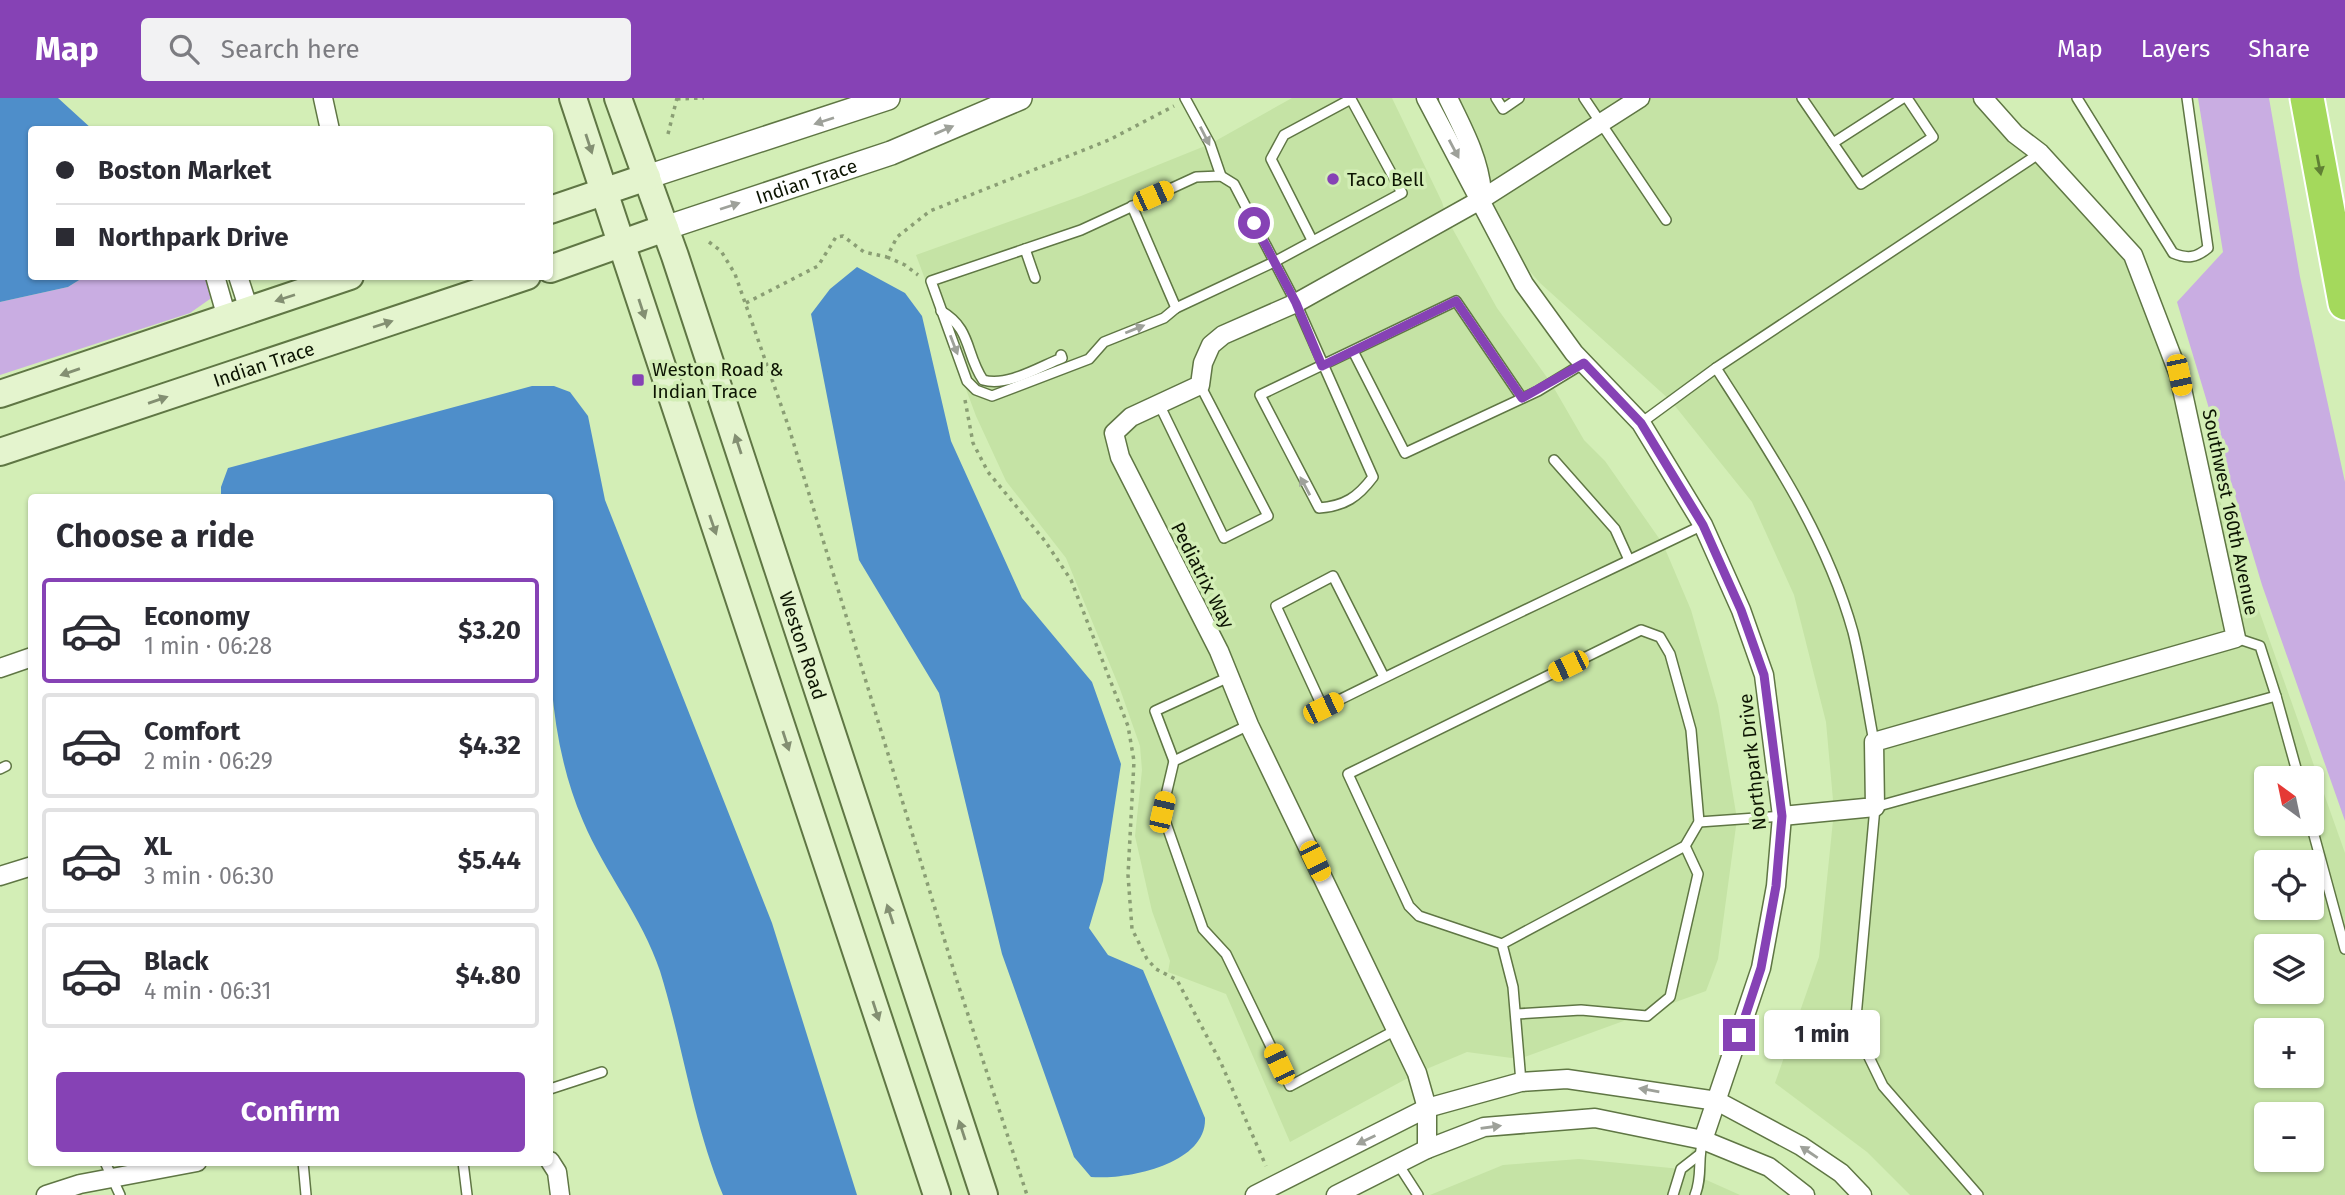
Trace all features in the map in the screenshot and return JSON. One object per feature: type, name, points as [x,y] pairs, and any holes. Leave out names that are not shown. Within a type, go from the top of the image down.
[{"type":"highway","points":[[2307,98],[2345,303]]},
{"type":"main road","points":[[573,98],[937,1195]]},
{"type":"main road","name":"Weston Road","points":[[618,98],[665,228],[984,1195]]},
{"type":"main road","points":[[553,209],[647,177]]},
{"type":"main road","name":"Indian Trace","points":[[553,268],[665,228]]},
{"type":"main road","points":[[0,394],[338,280]]},
{"type":"main road","name":"Indian Trace","points":[[0,452],[515,280]]},
{"type":"street","points":[[323,98],[330,117],[330,126]]},
{"type":"street","points":[[647,177],[888,98]]},
{"type":"street","name":"Indian Trace","points":[[665,228],[891,153],[1020,98]]},
{"type":"street","name":"Northpark Drive","points":[[1426,98],[1482,199],[1524,284],[1584,363],[1641,423],[1703,525],[1741,610],[1764,675],[1782,816],[1776,886],[1761,968],[1701,1147]]},
{"type":"street","name":"Northpark Drive","points":[[1448,98],[1480,172],[1482,199]]},
{"type":"street","points":[[1200,385],[1203,363],[1211,345],[1223,335],[1296,303],[1482,199],[1640,98]]},
{"type":"street","name":"Southwest 160th Avenue","points":[[1874,742],[2236,638],[2179,375],[2133,255],[2040,153],[2015,134],[1983,98]]},
{"type":"street","points":[[217,280],[238,314]]},
{"type":"street","points":[[238,280],[238,314]]},
{"type":"street","name":"Pediatrix Way","points":[[1200,385],[1131,416],[1114,433],[1114,444],[1229,677],[1249,725],[1417,1073],[1427,1108],[1427,1149]]},
{"type":"street","points":[[0,668],[28,658]]},
{"type":"street","points":[[1782,816],[1875,807],[1874,742]]},
{"type":"street","points":[[0,876],[28,867]]},
{"type":"street","points":[[1255,1195],[1427,1108],[1521,1082],[1567,1079],[1717,1101],[1801,1146],[1841,1174],[1862,1195]]},
{"type":"street","points":[[1336,1195],[1427,1149],[1484,1127],[1595,1118],[1769,1167],[1805,1195]]},
{"type":"street","points":[[89,1195],[184,1166]]},
{"type":"street","points":[[553,1166],[557,1172],[560,1195]]},
{"type":"street","points":[[46,1195],[80,1184],[117,1187]]},
{"type":"lane","points":[[1496,98],[1503,108],[1519,98]]},
{"type":"lane","points":[[1584,98],[1666,220]]},
{"type":"lane","points":[[1802,98],[1861,184],[1933,137],[1905,98],[1833,143]]},
{"type":"lane","points":[[2077,98],[2173,253],[2185,258],[2199,256],[2208,248],[2187,98]]},
{"type":"lane","points":[[1185,99],[1210,144],[1220,176]]},
{"type":"lane","points":[[1312,240],[1271,159],[1284,135],[1351,99],[1402,193],[1274,262],[1176,308],[1164,318],[1104,342],[1089,359],[992,396],[976,390],[967,380],[931,281],[1081,230],[1196,177],[1220,176],[1234,184],[1274,262],[1296,303],[1322,366],[1336,408],[1373,477],[1360,495],[1337,507],[1319,508],[1260,395],[1322,366],[1456,301],[1522,398]]},
{"type":"lane","points":[[1641,423],[1716,368],[2040,153]]},
{"type":"lane","points":[[1132,206],[1176,308]]},
{"type":"lane","points":[[1025,248],[1035,278]]},
{"type":"lane","points":[[941,311],[955,319],[962,328],[983,380],[992,383],[1011,378],[1062,358],[1061,355]]},
{"type":"lane","points":[[1353,351],[1405,453],[1522,398],[1584,363]]},
{"type":"lane","points":[[1716,368],[1791,485],[1826,555],[1853,632],[1874,742]]},
{"type":"lane","points":[[1159,404],[1224,538],[1268,516],[1200,385]]},
{"type":"lane","points":[[1280,435],[1292,429]]},
{"type":"lane","points":[[1554,460],[1615,529],[1629,560]]},
{"type":"lane","points":[[1384,677],[1333,576],[1276,606],[1323,708],[1703,525]]},
{"type":"lane","points":[[1641,630],[1660,637],[1670,654],[1691,730],[1699,822],[1685,846],[1502,944],[1419,916],[1409,906],[1348,774],[1641,630]]},
{"type":"lane","points":[[2236,638],[2260,646],[2295,766]]},
{"type":"lane","points":[[1229,677],[1155,711],[1174,761],[1162,812],[1203,929],[1226,954],[1290,1086],[1396,1030]]},
{"type":"lane","points":[[1978,1195],[1884,1086],[1867,1053],[1857,1017],[1875,807],[2276,696]]},
{"type":"lane","points":[[1174,761],[1249,725]]},
{"type":"lane","points":[[1699,822],[1782,816]]},
{"type":"lane","points":[[2314,836],[2345,949]]},
{"type":"lane","points":[[1516,1014],[1581,1010],[1647,1016],[1671,997],[1698,874],[1685,846]]},
{"type":"lane","points":[[1502,944],[1513,987],[1521,1082]]},
{"type":"lane","points":[[553,1088],[603,1072]]},
{"type":"lane","points":[[1673,1195],[1681,1169],[1701,1147]]},
{"type":"lane","points":[[1695,1195],[1702,1178],[1701,1147]]},
{"type":"lane","points":[[1398,1164],[1418,1195]]},
{"type":"lane","points":[[107,1166],[117,1187]]},
{"type":"lane","points":[[303,1166],[306,1195]]},
{"type":"lane","points":[[463,1166],[467,1195]]},
{"type":"path","points":[[668,134],[677,99],[704,98]]},
{"type":"path","points":[[887,257],[897,237],[930,211],[1109,140],[1185,99]]},
{"type":"path","points":[[746,303],[818,266],[836,237],[842,236],[864,252],[887,257],[905,265],[919,277]]},
{"type":"path","points":[[709,242],[728,261],[746,303],[789,428],[950,958],[1027,1195]]},
{"type":"path","points":[[961,388],[972,443],[1000,490],[1045,541],[1071,580],[1128,726],[1134,761],[1128,838],[1132,929],[1147,959],[1156,969],[1177,981],[1221,1063],[1266,1166]]},
{"type":"shaded area","points":[[1292,98],[1392,98],[1442,202],[1447,219],[1497,308],[1551,383],[1584,440],[1605,461],[1663,544],[1691,610],[1718,705],[1737,819],[1718,959],[1706,991],[1519,1059],[1467,1052],[1417,1073],[1290,1142],[1226,994],[1168,972],[1170,961],[1152,911],[1135,836],[1142,770],[1140,746],[1120,689],[1066,558],[1006,481],[976,416],[916,255],[1081,196],[1210,144]]},
{"type":"shaded area","points":[[1448,98],[1983,98],[2133,255],[2314,766],[2254,766],[2254,836],[2324,836],[2324,794],[2345,853],[2345,1195],[1910,1195],[1867,1152],[1775,1083],[1819,957],[1834,811],[1826,722],[1794,595],[1752,502],[1671,401],[1540,283],[1502,239]]},
{"type":"shaded area","points":[[2198,98],[2269,98],[2300,277],[2345,482],[2345,821],[2262,585],[2177,302],[2223,252]]},
{"type":"shaded area","points":[[79,280],[214,280],[210,299],[190,313],[0,375],[0,302],[68,287]]},
{"type":"shaded area","points":[[1699,1139],[1702,1178],[1740,1195],[1430,1195],[1503,1165],[1579,1159],[1681,1169]]},
{"type":"water","points":[[0,98],[58,98],[89,126],[28,126],[28,280],[79,280],[68,287],[0,302]]},
{"type":"water","points":[[857,267],[905,293],[922,316],[951,441],[1022,598],[1092,682],[1121,764],[1103,881],[1089,928],[1108,955],[1143,970],[1205,1118],[1202,1134],[1193,1147],[1162,1166],[1124,1176],[1091,1177],[1074,1157],[1002,954],[939,693],[859,560],[811,314],[830,289]]},
{"type":"water","points":[[532,386],[554,386],[570,392],[588,416],[605,500],[772,923],[857,1195],[723,1195],[696,1112],[660,971],[643,932],[583,821],[559,743],[553,702],[553,494],[221,494],[228,468]]},
{"type":"place","name":"Taco Bell","points":[[1333,179]]},
{"type":"place","name":"Weston Road & Indian Trace","points":[[638,380]]},
{"type":"route","points":[[1254,223],[1296,303],[1322,366],[1456,301],[1522,398],[1584,363],[1641,423],[1703,525],[1741,610],[1764,675],[1774,735],[1782,816],[1776,886],[1761,968],[1739,1035]]}]
